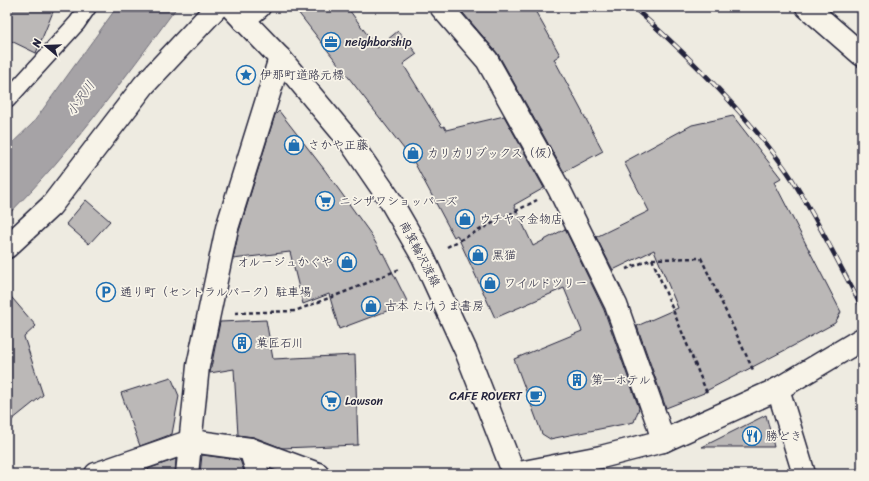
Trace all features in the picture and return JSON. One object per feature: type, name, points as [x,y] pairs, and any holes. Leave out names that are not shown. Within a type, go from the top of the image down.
[{"type":"street","points":[[7,247],[51,206],[144,85],[217,7]]},
{"type":"street","points":[[441,7],[487,60],[559,188],[616,305],[663,441]]},
{"type":"street","points":[[807,7],[862,55]]},
{"type":"street","name":"南箕輪沢渡線","points":[[244,11],[355,150],[390,200],[423,257],[466,351],[513,474]]},
{"type":"street","points":[[187,474],[198,366],[228,228],[280,58]]},
{"type":"street","points":[[513,474],[602,457],[663,441],[778,389],[862,339]]},
{"type":"street","points":[[778,389],[804,474]]},
{"type":"street","points":[[96,474],[191,441],[250,449],[318,474]]},
{"type":"street","points":[[250,449],[258,474]]},
{"type":"lane","points":[[7,100],[77,23],[88,7]]},
{"type":"path","points":[[443,249],[559,188]]},
{"type":"path","points":[[209,314],[295,311],[350,290],[423,257]]},
{"type":"path","points":[[652,258],[709,397]]},
{"type":"path","points":[[604,279],[652,258],[701,258],[756,377]]},
{"type":"water","name":"小沢川","points":[[117,7],[177,7],[117,88],[75,141],[31,192],[7,216],[7,148],[33,123]]},
{"type":"building","points":[[12,7],[55,7],[36,53],[7,39],[7,25]]},
{"type":"building","points":[[294,7],[347,7],[377,48],[398,31],[417,54],[403,64],[442,127],[444,126],[446,130],[504,116],[544,188],[514,205],[533,246],[565,229],[604,310],[639,408],[634,422],[550,439],[542,434],[514,359],[582,331],[564,288],[495,318],[457,235],[454,237],[414,162],[412,163],[404,149]]},
{"type":"building","points":[[458,7],[533,7],[560,55],[554,59],[603,151],[564,172],[498,54]]},
{"type":"building","points":[[279,111],[324,169],[370,233],[382,254],[383,253],[408,303],[339,329],[329,294],[303,304],[290,252],[233,259],[239,231],[275,115]]},
{"type":"building","points":[[733,116],[781,178],[774,182],[841,312],[835,323],[704,393],[666,408],[637,326],[678,308],[654,250],[613,270],[596,237],[649,211],[624,162],[692,125]]},
{"type":"building","points":[[86,200],[110,221],[89,244],[66,224]]},
{"type":"building","points":[[7,292],[36,326],[24,337],[43,395],[7,424]]},
{"type":"building","points":[[266,320],[273,359],[355,355],[358,445],[282,448],[254,437],[238,435],[234,369],[210,373],[220,322]]},
{"type":"building","points":[[171,377],[179,396],[172,434],[140,446],[121,393]]},
{"type":"building","points":[[766,415],[774,447],[702,447]]},
{"type":"building","points":[[202,455],[240,460],[245,474],[200,474]]},
{"type":"building","points":[[176,459],[175,474],[150,474],[148,469]]},
{"type":"railway","points":[[633,7],[712,82],[776,156],[791,177],[862,307]]},
{"type":"place","name":"neighborship","points":[[331,42]]},
{"type":"place","name":"伊那町道路元標","points":[[246,75]]},
{"type":"place","name":"さかや正藤","points":[[294,145]]},
{"type":"place","name":"カリカリブックス（仮）","points":[[413,153]]},
{"type":"place","name":"ニシザワショッパーズ","points":[[325,201]]},
{"type":"place","name":"ウチヤマ金物店","points":[[465,219]]},
{"type":"place","name":"黒猫","points":[[478,255]]},
{"type":"place","name":"オルージュかぐや","points":[[347,262]]},
{"type":"place","name":"ワイルドツリー","points":[[490,283]]},
{"type":"place","name":"通り町（セントラルパーク）駐車場","points":[[106,292]]},
{"type":"place","name":"古本 たけうま書房","points":[[371,306]]},
{"type":"place","name":"菓匠石川","points":[[242,343]]},
{"type":"place","name":"第一ホテル","points":[[577,380]]},
{"type":"place","name":"CAFE ROVERT","points":[[536,396]]},
{"type":"place","name":"Lawson","points":[[331,401]]},
{"type":"place","name":"勝どき","points":[[752,436]]}]
